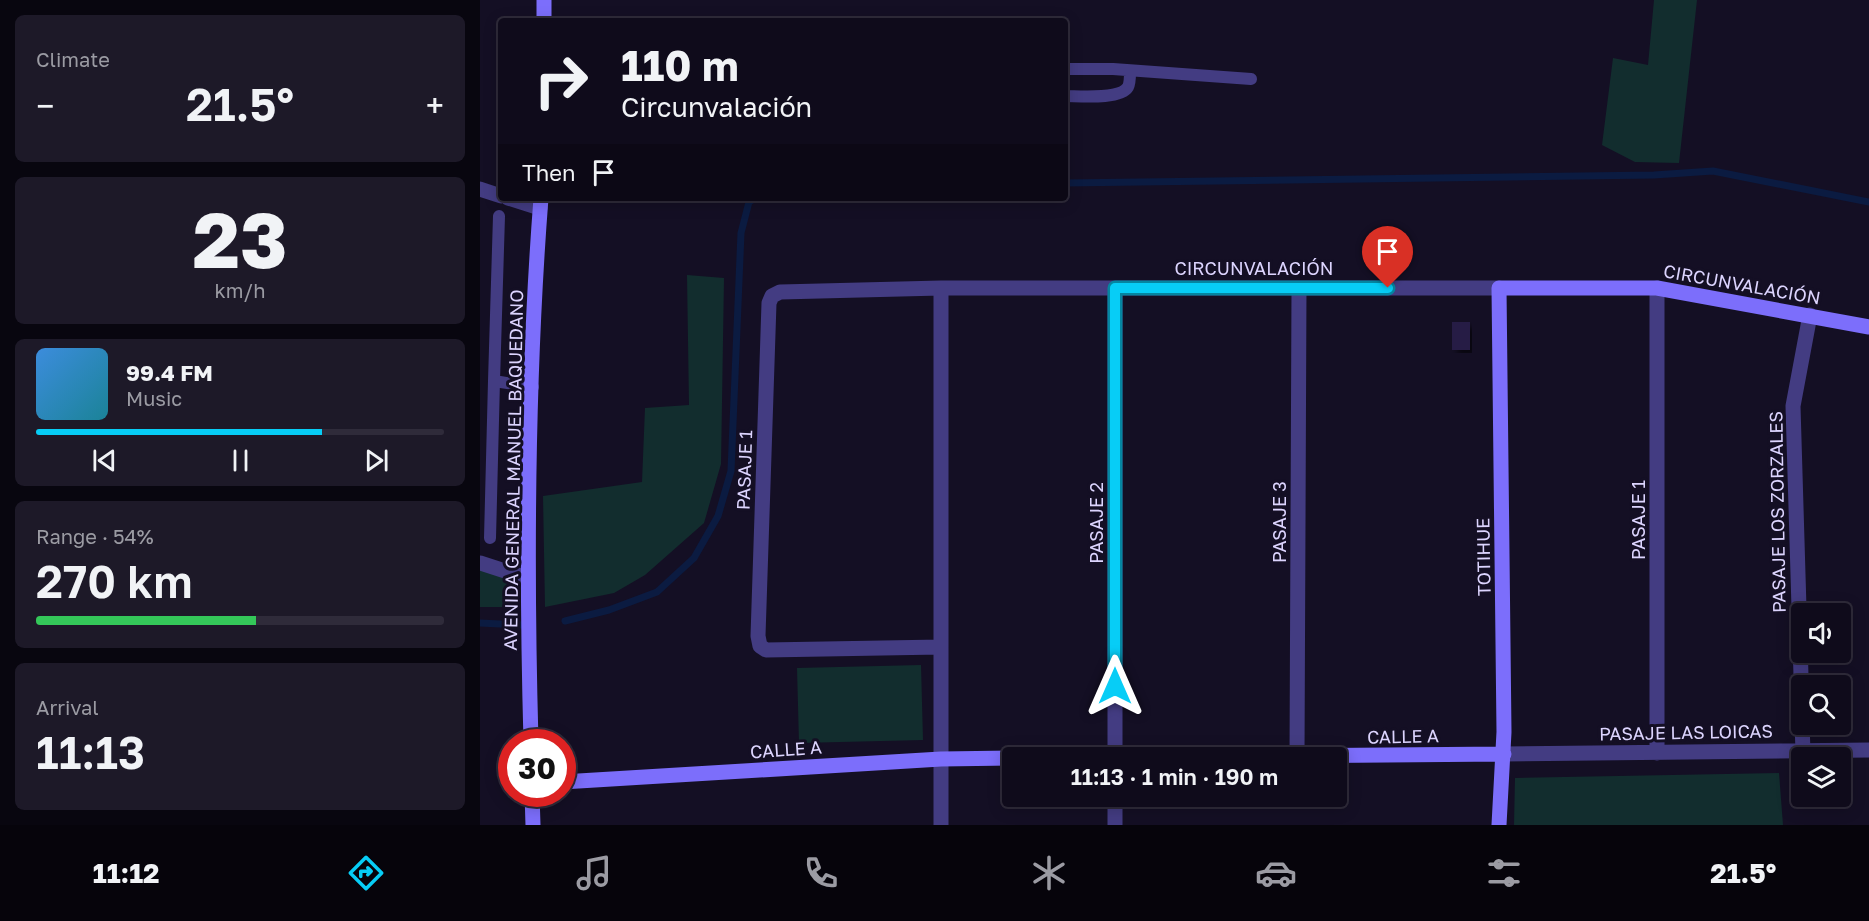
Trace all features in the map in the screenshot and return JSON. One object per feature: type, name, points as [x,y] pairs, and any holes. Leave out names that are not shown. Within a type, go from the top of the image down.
[{"type":"street","points":[[544,0],[544,18]]},
{"type":"street","points":[[480,189],[498,195]]},
{"type":"street","name":"AVENIDA GENERAL MANUEL BAQUEDANO","points":[[531,729],[527,578],[532,387],[541,203]]},
{"type":"street","points":[[941,288],[941,825]]},
{"type":"street","name":"CIRCUNVALACIÓN","points":[[780,292],[941,288],[1657,288],[1869,327]]},
{"type":"street","name":"PASAJE 2","points":[[1115,288],[1115,747]]},
{"type":"street","name":"PASAJE 3","points":[[1297,747],[1299,288]]},
{"type":"street","name":"TOTIHUE","points":[[1499,288],[1504,754],[1500,825]]},
{"type":"street","name":"PASAJE 1","points":[[1657,288],[1657,753]]},
{"type":"street","name":"PASAJE 1","points":[[780,292],[772,296],[769,303],[758,636],[760,646],[766,650],[940,647]]},
{"type":"street","name":"PASAJE LOS ZORZALES","points":[[1801,675],[1793,406],[1810,315]]},
{"type":"street","points":[[480,563],[527,578]]},
{"type":"street","name":"PASAJE LAS LOICAS","points":[[1851,750],[1869,750]]},
{"type":"street","name":"PASAJE LAS LOICAS","points":[[1504,754],[1791,751]]},
{"type":"street","name":"CALLE A","points":[[1347,756],[1504,754]]},
{"type":"street","name":"CALLE A","points":[[576,781],[941,759],[1002,758]]},
{"type":"street","points":[[532,807],[533,825]]},
{"type":"street","points":[[1115,807],[1115,825]]},
{"type":"lane","points":[[1068,69],[1113,69],[1251,79]]},
{"type":"lane","points":[[1068,96],[1122,93],[1129,85],[1130,72]]},
{"type":"lane","points":[[490,537],[499,216]]},
{"type":"lane","points":[[494,381],[532,387]]},
{"type":"green space","points":[[1654,0],[1697,0],[1679,163],[1635,162],[1602,145],[1613,58],[1648,65]]},
{"type":"green space","points":[[687,275],[724,278],[721,464],[704,523],[645,575],[614,593],[545,607],[543,496],[642,482],[645,408],[689,405]]},
{"type":"green space","points":[[480,565],[516,577],[516,610],[504,607],[480,607]]},
{"type":"green space","points":[[921,665],[923,740],[799,743],[797,668]]},
{"type":"green space","points":[[1779,773],[1783,825],[1514,825],[1515,778]]},
{"type":"building","points":[[1452,322],[1470,322],[1470,350],[1452,350]]},
{"type":"waterway","points":[[1068,183],[1654,175],[1713,171],[1869,202]]},
{"type":"waterway","points":[[565,621],[609,610],[657,592],[694,558],[718,516],[731,471],[741,233],[750,201]]},
{"type":"waterway","points":[[480,623],[523,625]]},
{"type":"route","points":[[1115,686],[1115,288],[1388,288]]}]
